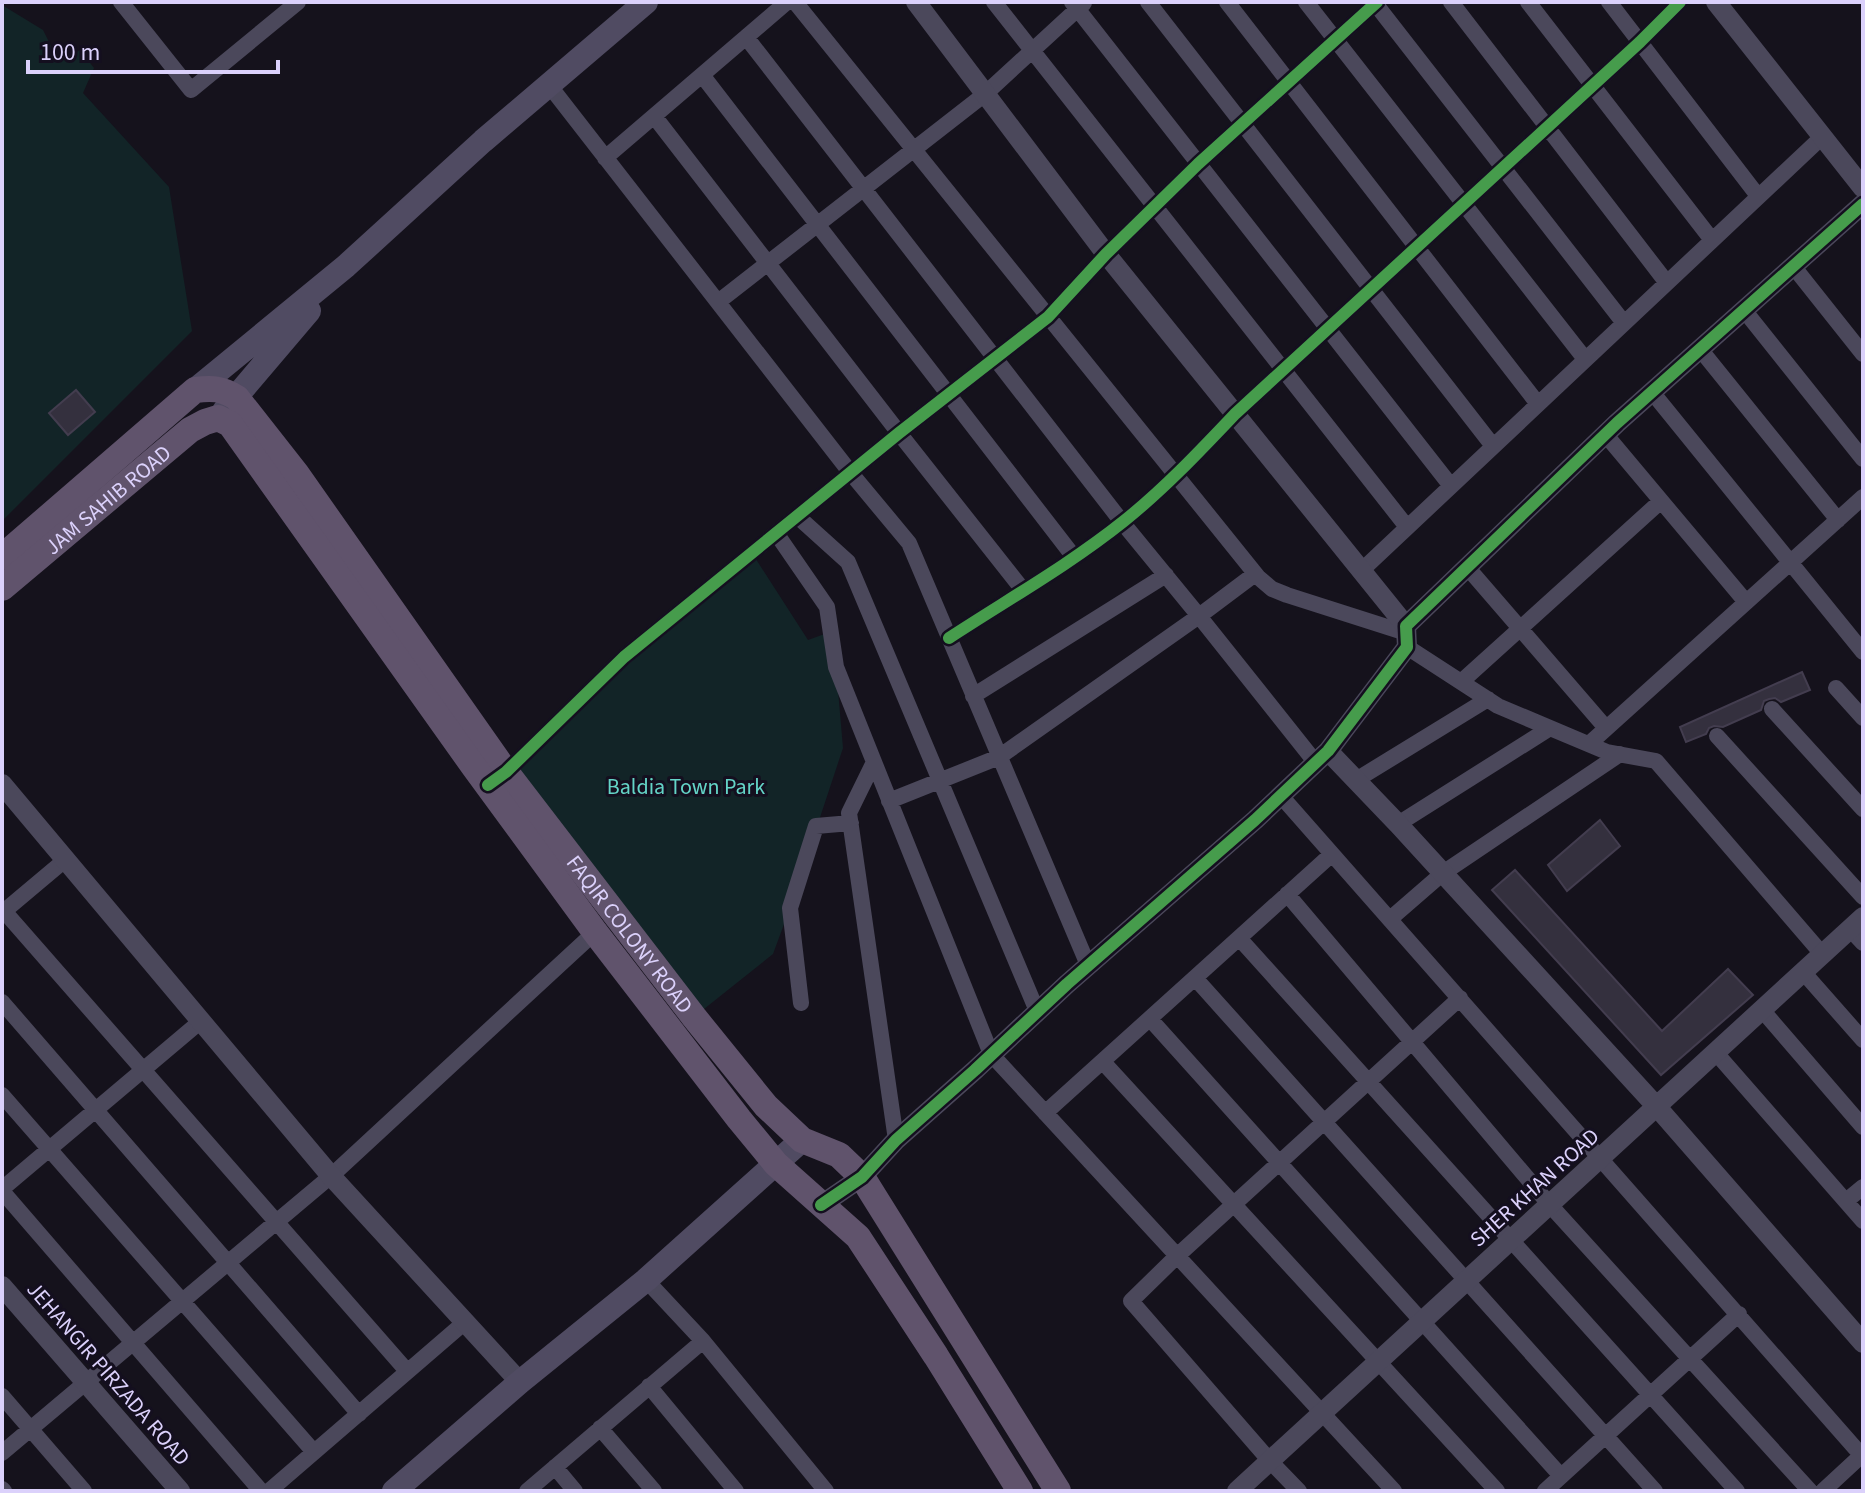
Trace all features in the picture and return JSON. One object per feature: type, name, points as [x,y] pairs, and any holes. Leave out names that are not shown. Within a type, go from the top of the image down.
[{"type":"main road","points":[[195,390],[346,266],[483,141],[646,2]]},
{"type":"main road","points":[[218,418],[346,266]]},
{"type":"main road","points":[[195,390],[215,388],[237,398]]},
{"type":"main road","name":"JAM SAHIB ROAD","points":[[2,557],[195,390]]},
{"type":"main road","name":"FAQIR COLONY ROAD","points":[[237,398],[296,473],[595,932],[776,1164],[858,1237],[1020,1491]]},
{"type":"main road","name":"JAM SAHIB ROAD","points":[[2,588],[181,437],[218,418]]},
{"type":"main road","name":"FAQIR COLONY ROAD","points":[[218,418],[230,424],[240,436],[497,779],[766,1106],[802,1140],[839,1155],[862,1177],[1058,1491]]},
{"type":"main road","points":[[403,1488],[520,1382],[646,1280],[802,1140]]},
{"type":"street","points":[[121,2],[191,90],[298,2]]},
{"type":"street","points":[[605,158],[787,2]]},
{"type":"street","points":[[795,2],[1255,574],[1272,589],[1406,635]]},
{"type":"street","points":[[916,2],[1106,254],[1361,571],[1406,635],[1461,682],[1498,706],[1589,744],[1656,761],[1823,955]]},
{"type":"street","points":[[994,2],[1407,527]]},
{"type":"street","points":[[1148,2],[1493,446]]},
{"type":"street","points":[[1227,2],[1538,404]]},
{"type":"street","points":[[1306,2],[1585,359]]},
{"type":"street","points":[[1451,2],[1667,283]]},
{"type":"street","points":[[1528,2],[1712,240]]},
{"type":"street","points":[[1609,2],[1758,196]]},
{"type":"street","points":[[949,638],[1074,557],[1122,522],[1175,476],[1235,414],[1593,86],[1680,2]]},
{"type":"street","points":[[1716,2],[1863,188]]},
{"type":"street","points":[[497,779],[624,657],[850,472],[1048,317],[1106,254],[1198,164],[1375,3],[1624,323]]},
{"type":"street","points":[[718,302],[985,94],[1078,4],[1198,164],[1451,486]]},
{"type":"street","points":[[746,37],[994,359],[1199,616],[1322,757],[1356,780],[1657,1107],[1863,1343]]},
{"type":"street","points":[[702,75],[1074,557]]},
{"type":"street","points":[[549,85],[850,472],[909,543],[1088,965]]},
{"type":"street","points":[[654,116],[1023,590]]},
{"type":"street","points":[[1361,571],[1822,137]]},
{"type":"street","points":[[821,1205],[862,1177],[896,1140],[1037,1011],[1322,757],[1406,635],[1467,567],[1605,434],[1863,204]]},
{"type":"street","points":[[1793,266],[1863,354]]},
{"type":"street","points":[[1744,310],[1863,459]]},
{"type":"street","points":[[1700,349],[1838,520]]},
{"type":"street","points":[[1652,392],[1863,652]]},
{"type":"street","points":[[1605,434],[1746,602]]},
{"type":"street","points":[[1589,744],[1863,497]]},
{"type":"street","points":[[1461,682],[1661,501]]},
{"type":"street","points":[[797,516],[848,562],[1037,1011]]},
{"type":"street","points":[[776,533],[827,607],[836,667],[991,1054],[1394,1491]]},
{"type":"street","points":[[1467,567],[1606,728]]},
{"type":"street","points":[[889,801],[999,757],[1255,574]]},
{"type":"street","points":[[973,696],[1166,575]]},
{"type":"street","points":[[1836,688],[1863,718]]},
{"type":"street","points":[[1356,780],[1488,699]]},
{"type":"street","points":[[1772,709],[1863,809]]},
{"type":"street","points":[[1398,824],[1550,728]]},
{"type":"street","points":[[1717,736],[1863,897]]},
{"type":"street","points":[[1390,919],[1443,873],[1620,754]]},
{"type":"street","points":[[874,762],[849,813],[896,1140]]},
{"type":"street","points":[[2,784],[331,1176],[520,1382]]},
{"type":"street","points":[[1281,796],[1862,1456],[1823,1491]]},
{"type":"street","points":[[801,1003],[790,908],[816,826],[851,823]]},
{"type":"street","points":[[1045,1113],[1332,854]]},
{"type":"street","points":[[65,860],[3,912],[407,1371]]},
{"type":"street","points":[[1287,894],[1550,1205],[1810,1491]]},
{"type":"street","name":"SHER KHAN ROAD","points":[[1237,1491],[1823,955],[1859,930]]},
{"type":"street","points":[[2,1453],[331,1176],[595,932]]},
{"type":"street","points":[[1239,938],[1737,1491]]},
{"type":"street","points":[[1804,973],[1863,1040]]},
{"type":"street","points":[[1195,978],[1655,1491]]},
{"type":"street","points":[[1299,1491],[1131,1301],[1460,998]]},
{"type":"street","points":[[2,1002],[359,1414]]},
{"type":"street","points":[[1763,1011],[1863,1127]]},
{"type":"street","points":[[1150,1019],[1422,1322],[1558,1484],[1739,1314]]},
{"type":"street","points":[[201,1021],[2,1190],[261,1491]]},
{"type":"street","points":[[1716,1053],[1863,1221]]},
{"type":"street","points":[[1103,1062],[1497,1491]]},
{"type":"street","points":[[2,1095],[314,1452]]},
{"type":"street","points":[[1846,1201],[1863,1187]]},
{"type":"street","points":[[646,1280],[703,1341],[826,1491]]},
{"type":"street","name":"JEHANGIR PIRZADA ROAD","points":[[2,1286],[180,1491]]},
{"type":"street","points":[[269,1491],[465,1322]]},
{"type":"street","points":[[527,1491],[703,1341]]},
{"type":"street","points":[[649,1386],[736,1491]]},
{"type":"street","points":[[2,1396],[84,1491]]},
{"type":"street","points":[[600,1428],[654,1491]]},
{"type":"street","points":[[555,1467],[575,1491]]},
{"type":"green space","points":[[2,5],[43,30],[59,62],[80,50],[94,68],[83,93],[169,187],[192,331],[2,521]]},
{"type":"green space","name":"Baldia Town Park","points":[[752,553],[808,640],[830,632],[843,748],[773,954],[694,1017],[506,772]]},
{"type":"building","points":[[76,390],[95,412],[68,435],[49,413]]},
{"type":"building","points":[[1802,672],[1810,690],[1781,702],[1775,698],[1764,701],[1761,710],[1723,727],[1709,728],[1706,734],[1686,742],[1680,727]]},
{"type":"building","points":[[1600,820],[1620,846],[1567,891],[1548,865]]},
{"type":"building","points":[[1515,870],[1662,1031],[1728,969],[1753,995],[1661,1075],[1492,890]]},
{"type":"cycle path","points":[[488,785],[506,772],[624,657],[899,433],[1048,317],[1106,254],[1198,164],[1377,2]]},
{"type":"cycle path","points":[[949,638],[1038,582],[1139,509],[1235,414],[1680,2]]},
{"type":"cycle path","points":[[821,1205],[862,1177],[896,1140],[1067,984],[1255,820],[1328,751],[1407,647],[1406,626],[1617,423],[1863,204]]}]
